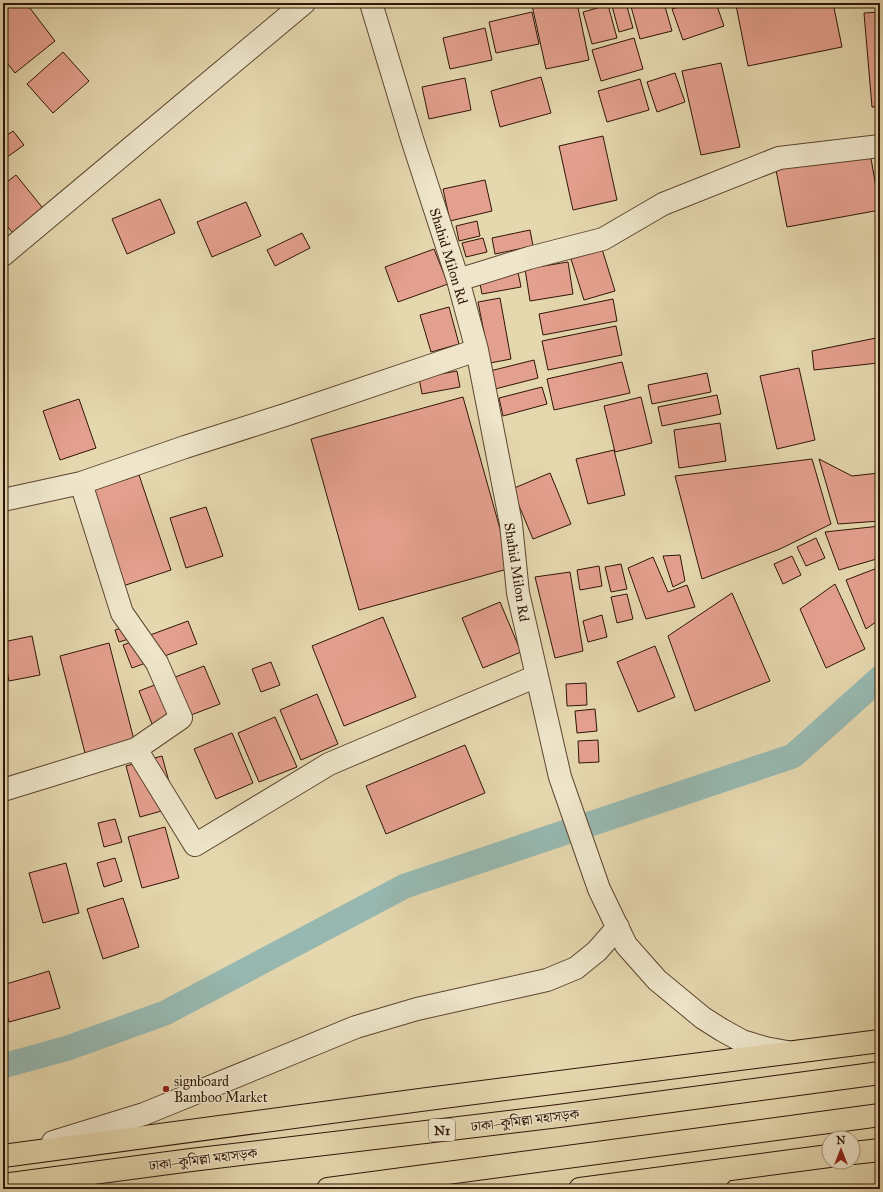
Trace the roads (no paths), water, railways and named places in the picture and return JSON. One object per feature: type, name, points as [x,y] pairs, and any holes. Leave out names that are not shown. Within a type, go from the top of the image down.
[{"type":"main road","points":[[5,1155],[880,1040]]},
{"type":"main road","name":"ঢাকা–কুমিল্লা মহাসড়ক","points":[[3,1185],[199,1159],[559,1116],[880,1073]]},
{"type":"main road","points":[[328,1189],[880,1115]]},
{"type":"main road","points":[[861,1152],[880,1150]]},
{"type":"main road","points":[[580,1189],[821,1157]]},
{"type":"main road","points":[[708,1189],[724,1170]]},
{"type":"street","points":[[3,255],[304,3]]},
{"type":"street","name":"Shahid Milon Rd","points":[[371,3],[412,139],[458,280],[477,350],[510,524],[518,593],[560,776],[599,889],[626,945],[657,980],[703,1018],[742,1040],[765,1048],[788,1052]]},
{"type":"street","points":[[458,280],[529,258],[603,239],[663,204],[779,158],[880,146]]},
{"type":"street","points":[[3,500],[82,483],[185,446],[286,415],[477,350]]},
{"type":"street","points":[[3,790],[136,749],[181,718],[157,663],[122,614],[82,483]]},
{"type":"street","points":[[136,749],[195,845],[328,764],[537,676]]},
{"type":"street","points":[[5,1155],[82,1134],[144,1114],[356,1027],[417,1010],[547,980],[576,968],[597,951],[618,927]]},
{"type":"waterway","points":[[3,1066],[68,1048],[165,1013],[405,886],[793,756],[880,678]]},
{"type":"place","name":"signboard Bamboo Market","points":[[166,1089]]}]
